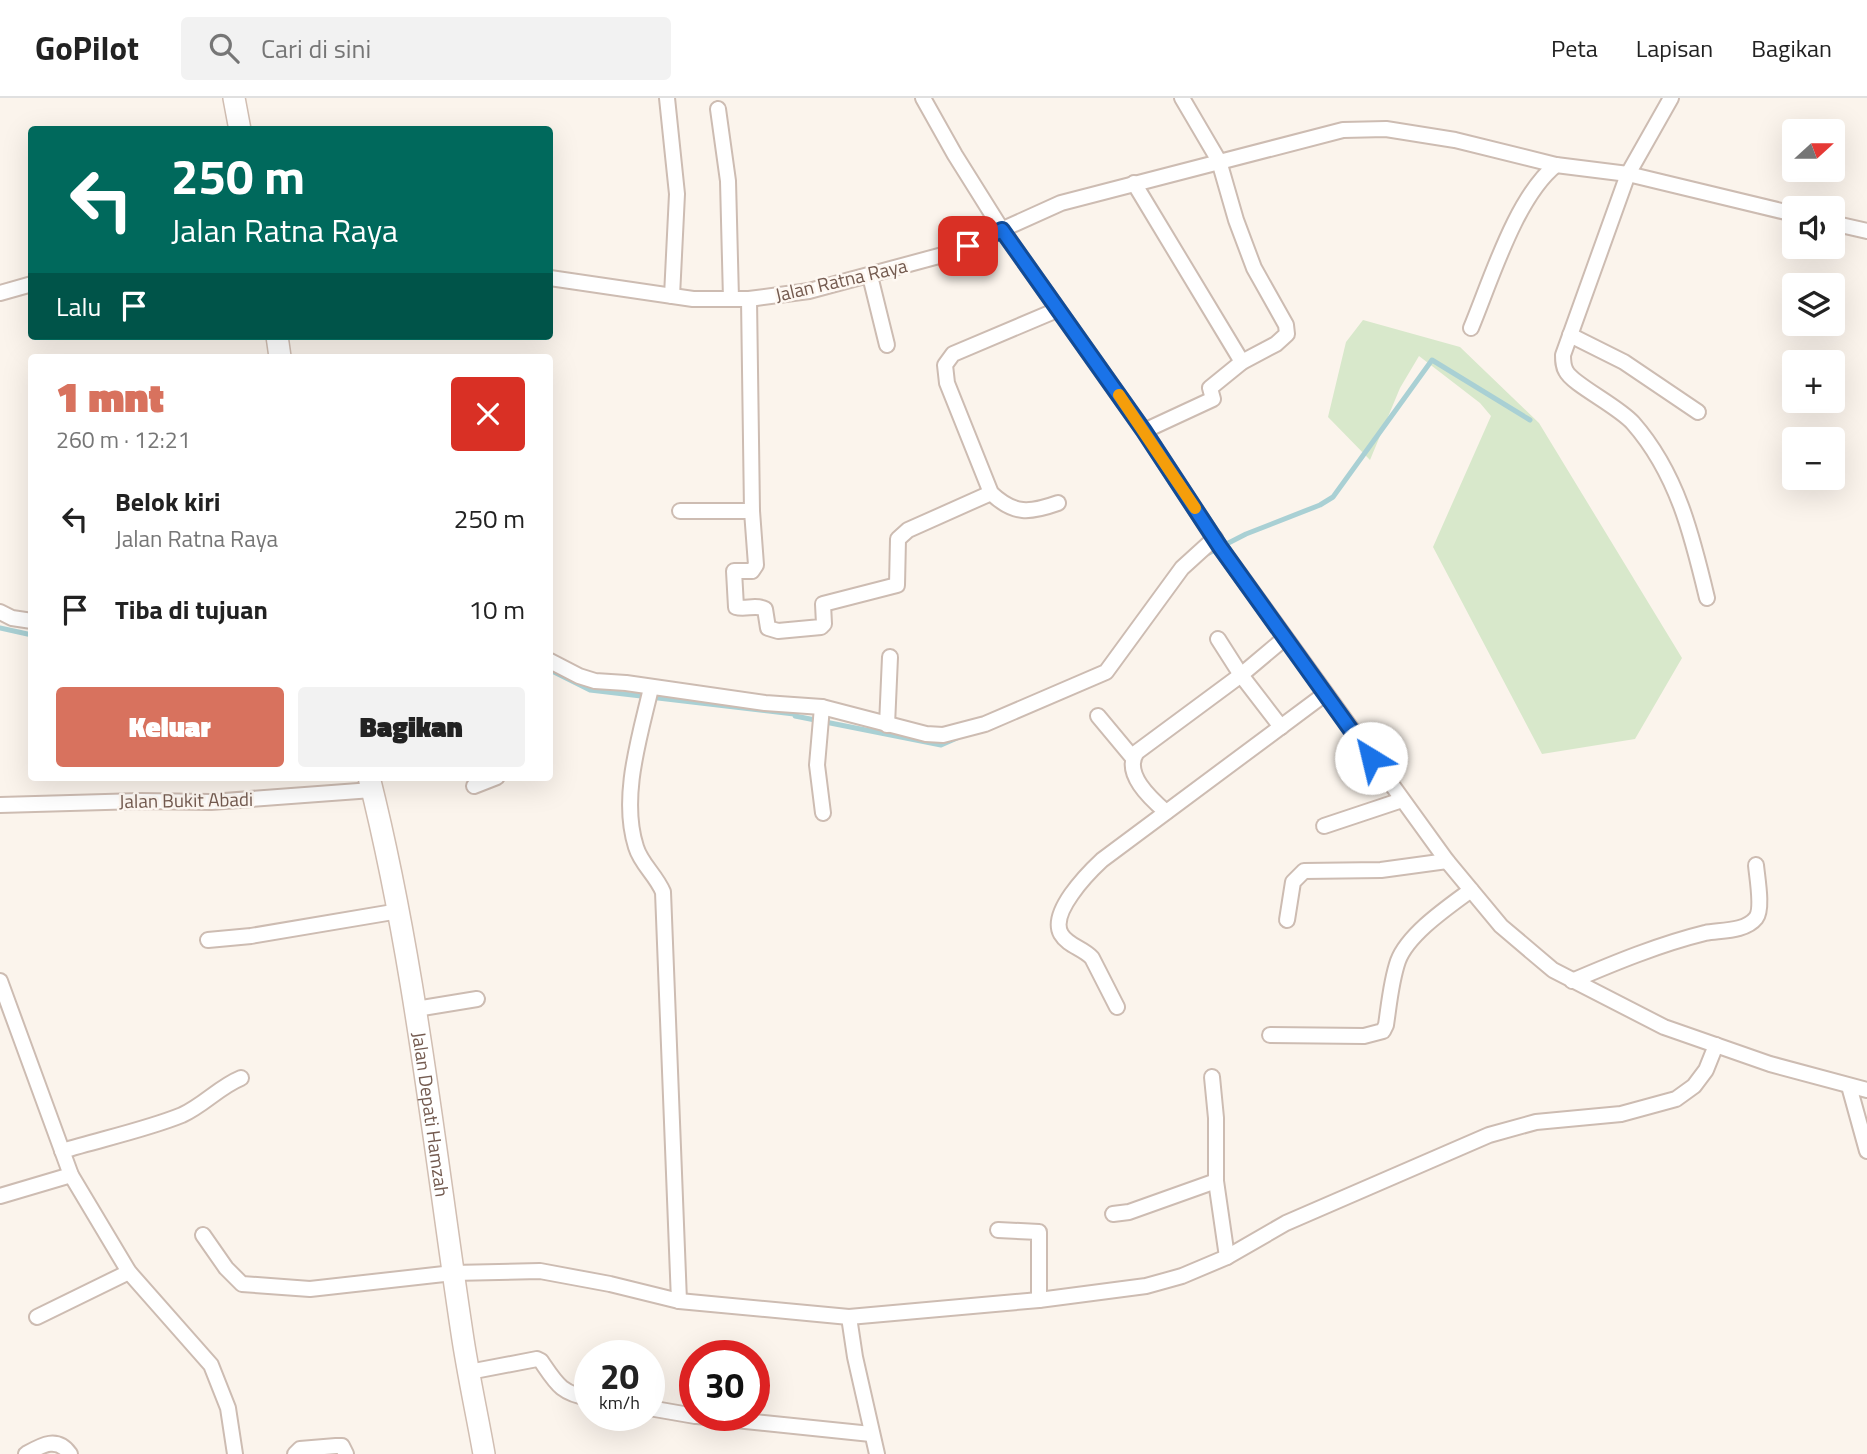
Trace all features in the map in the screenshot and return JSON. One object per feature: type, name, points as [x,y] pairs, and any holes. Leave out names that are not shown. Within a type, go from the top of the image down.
[{"type":"main road","points":[[234,98],[239,126]]},
{"type":"main road","name":"Jalan Depati Hamzah","points":[[371,783],[399,911],[453,1273],[484,1454]]},
{"type":"street","points":[[667,98],[677,194],[672,296]]},
{"type":"street","points":[[923,98],[955,156],[1002,230],[1144,431],[1218,543],[1447,862],[1501,926],[1553,970],[1664,1027],[1770,1064],[1867,1090]]},
{"type":"street","points":[[1144,431],[1213,399],[1210,388],[1242,362],[1284,338],[1287,330],[1254,268],[1236,220],[1219,160],[1182,98]]},
{"type":"street","points":[[1671,98],[1628,174],[1563,355],[1565,370],[1570,377],[1611,403],[1633,422],[1667,473],[1690,529],[1707,598]]},
{"type":"street","points":[[718,109],[728,181],[731,299]]},
{"type":"street","name":"Jalan Ratna Raya","points":[[553,278],[672,296],[731,299],[809,291],[950,253],[1061,203],[1343,130],[1386,130],[1455,141],[1556,165],[1628,174],[1782,211]]},
{"type":"street","points":[[1471,328],[1511,232],[1534,187],[1544,174],[1556,165]]},
{"type":"street","points":[[1134,183],[1242,362]]},
{"type":"street","points":[[1845,226],[1867,231]]},
{"type":"street","points":[[870,276],[887,345]]},
{"type":"street","points":[[0,293],[28,285]]},
{"type":"street","points":[[749,299],[752,511],[756,565],[752,571],[734,571],[736,607],[765,609],[768,628],[778,631],[821,627],[824,624],[823,604],[897,584],[898,539],[908,530],[991,493]]},
{"type":"street","points":[[1057,310],[953,354],[945,365],[947,383],[991,493],[1003,504],[1023,510],[1033,511],[1058,503]]},
{"type":"street","points":[[1570,335],[1624,362],[1698,412]]},
{"type":"street","points":[[680,511],[752,511]]},
{"type":"street","points":[[553,663],[595,681],[650,691],[765,703],[926,734],[957,733],[985,724],[1106,672],[1182,568],[1218,543]]},
{"type":"street","points":[[0,612],[12,618],[28,620]]},
{"type":"street","points":[[1166,812],[1143,788],[1132,766],[1137,752],[1241,675],[1285,638]]},
{"type":"street","points":[[1218,639],[1280,727]]},
{"type":"street","points":[[887,725],[890,657]]},
{"type":"street","points":[[650,691],[630,791],[630,820],[643,864],[663,892],[679,1301]]},
{"type":"street","points":[[1117,1007],[1092,958],[1069,943],[1061,934],[1059,916],[1093,869],[1325,694]]},
{"type":"street","points":[[822,713],[817,765],[823,813]]},
{"type":"street","points":[[1098,716],[1133,758]]},
{"type":"street","points":[[474,786],[487,781]]},
{"type":"street","name":"Jalan Bukit Abadi","points":[[0,805],[211,802],[371,783]]},
{"type":"street","points":[[1324,826],[1402,800]]},
{"type":"street","points":[[1287,920],[1293,882],[1304,871],[1381,870],[1447,862]]},
{"type":"street","points":[[1572,981],[1612,964],[1704,933],[1749,924],[1760,911],[1756,865]]},
{"type":"street","points":[[1270,1035],[1364,1036],[1383,1031],[1398,961],[1404,949],[1471,890]]},
{"type":"street","points":[[208,940],[251,936],[399,911]]},
{"type":"street","points":[[0,981],[71,1175],[130,1272],[211,1365],[228,1408],[235,1454]]},
{"type":"street","points":[[415,1009],[477,999]]},
{"type":"street","points":[[203,1235],[226,1268],[242,1284],[310,1289],[453,1273],[556,1273],[679,1301],[849,1317],[1039,1300],[1156,1283],[1182,1276],[1227,1257],[1286,1223],[1489,1135],[1536,1122],[1621,1114],[1676,1099],[1694,1086],[1706,1070],[1716,1045]]},
{"type":"street","points":[[1212,1077],[1216,1107],[1216,1181],[1227,1257]]},
{"type":"street","points":[[62,1151],[179,1116],[198,1107],[228,1083],[241,1078]]},
{"type":"street","points":[[1849,1086],[1867,1151]]},
{"type":"street","points":[[0,1196],[71,1175]]},
{"type":"street","points":[[1113,1214],[1129,1212],[1216,1181]]},
{"type":"street","points":[[998,1230],[1039,1232],[1039,1300]]},
{"type":"street","points":[[37,1317],[130,1272]]},
{"type":"street","points":[[849,1317],[877,1454]]},
{"type":"street","points":[[469,1372],[537,1359],[558,1385],[566,1392],[574,1394]]},
{"type":"street","points":[[770,1423],[871,1433]]},
{"type":"street","points":[[26,1454],[41,1446],[55,1443],[66,1448],[70,1454]]},
{"type":"street","points":[[295,1454],[300,1449],[342,1446],[346,1454]]},
{"type":"green space","points":[[1363,320],[1460,347],[1539,423],[1682,658],[1635,739],[1542,754],[1433,547],[1491,416],[1480,403],[1419,356],[1400,388],[1370,460],[1328,417],[1346,342]]},
{"type":"waterway","points":[[1205,555],[1246,534],[1320,505],[1333,497],[1432,360],[1530,420]]},
{"type":"waterway","points":[[0,628],[28,634]]},
{"type":"waterway","points":[[553,672],[590,690],[794,714],[941,745],[957,738]]},
{"type":"slow traffic","points":[[1119,395],[1195,508]]},
{"type":"route","points":[[968,246],[1002,230],[1144,431],[1220,547],[1371,758]]}]
